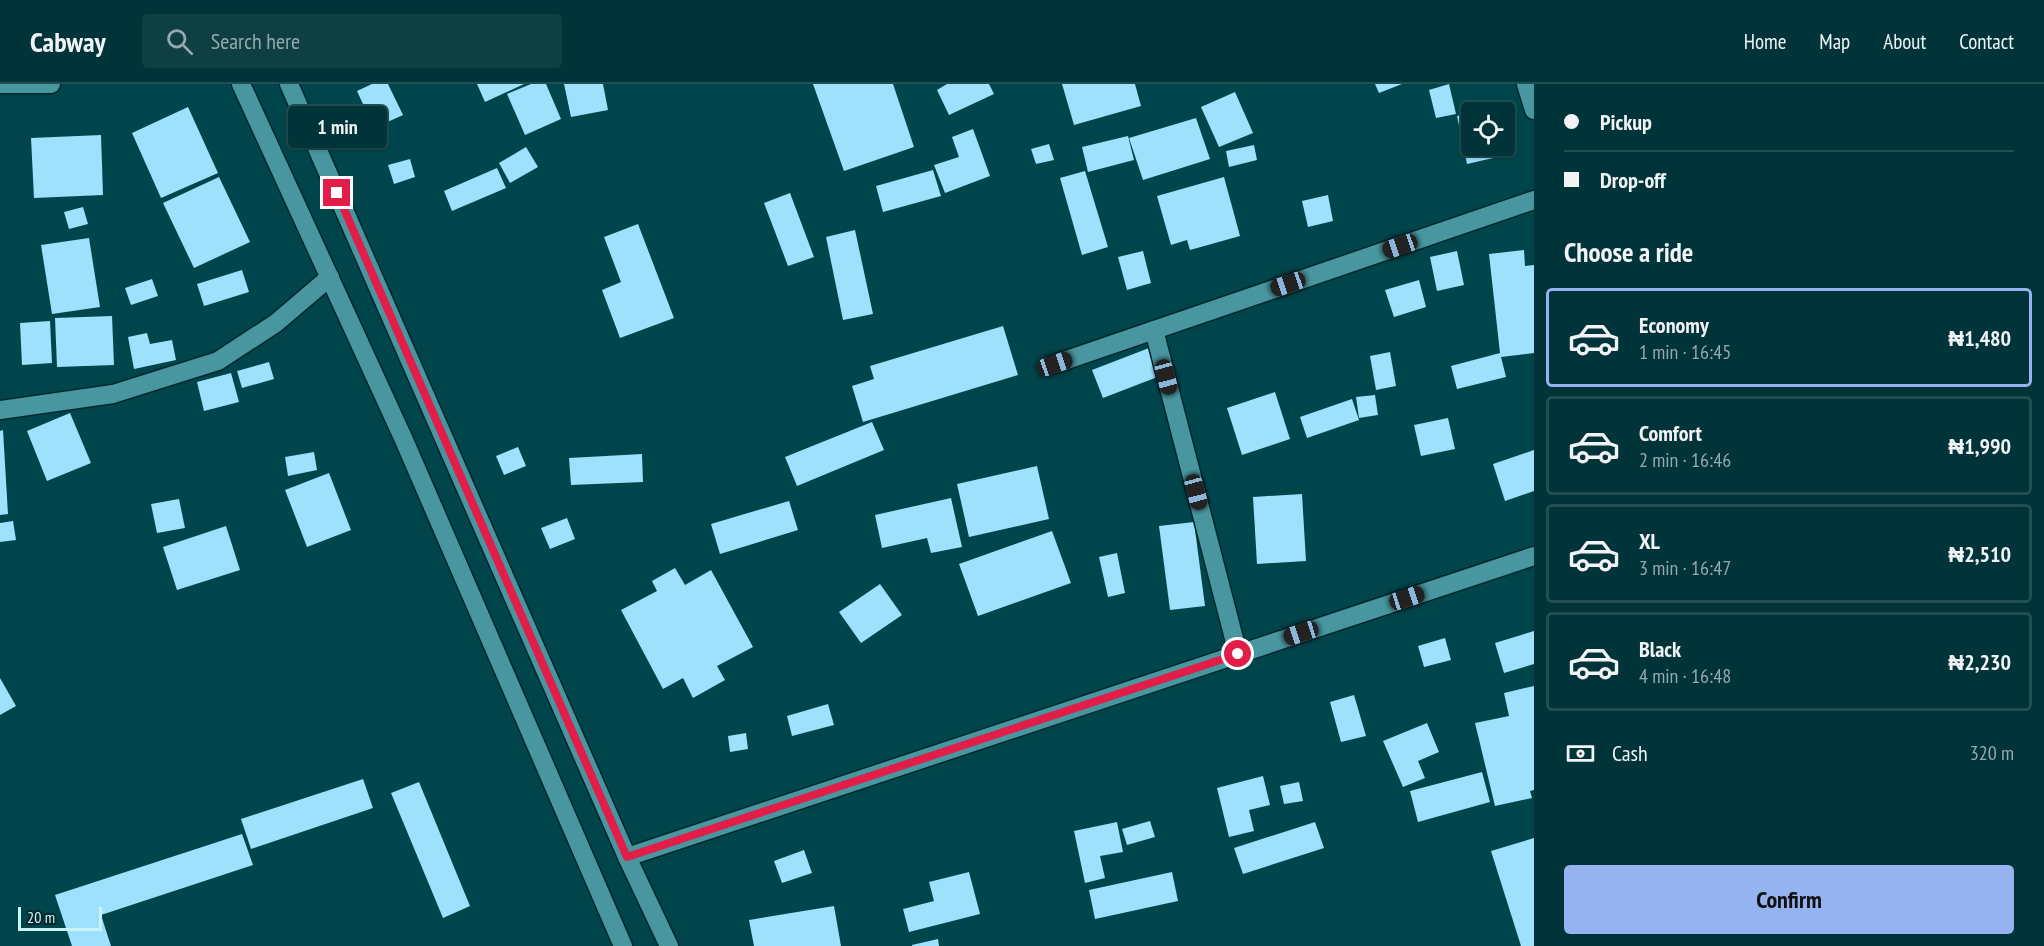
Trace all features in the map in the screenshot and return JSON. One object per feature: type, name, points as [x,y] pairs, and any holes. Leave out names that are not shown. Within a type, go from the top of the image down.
[{"type":"street","points":[[0,84],[51,84]]},
{"type":"street","points":[[242,84],[404,440],[623,946]]},
{"type":"street","points":[[289,84],[627,857],[669,946]]},
{"type":"street","points":[[1526,84],[1534,110]]},
{"type":"street","points":[[1055,364],[1534,200]]},
{"type":"street","points":[[0,410],[113,394],[218,361],[276,323],[330,277]]},
{"type":"street","points":[[1154,330],[1238,654]]},
{"type":"street","points":[[627,857],[1534,556]]},
{"type":"building","points":[[372,84],[388,84],[403,115],[374,128],[357,91]]},
{"type":"building","points":[[477,84],[524,84],[485,102]]},
{"type":"building","points":[[531,84],[546,84],[561,119],[525,135],[507,94]]},
{"type":"building","points":[[564,84],[603,84],[608,110],[571,117]]},
{"type":"building","points":[[813,84],[893,84],[914,147],[844,171]]},
{"type":"building","points":[[947,84],[989,84],[994,94],[949,115],[937,90]]},
{"type":"building","points":[[1062,84],[1135,84],[1141,106],[1074,125]]},
{"type":"building","points":[[1375,84],[1402,84],[1379,93]]},
{"type":"building","points":[[1449,84],[1456,114],[1436,118],[1429,90]]},
{"type":"building","points":[[1235,92],[1253,133],[1219,147],[1201,107]]},
{"type":"building","points":[[188,107],[218,173],[161,198],[132,133]]},
{"type":"building","points":[[1461,115],[1461,135],[1457,116]]},
{"type":"building","points":[[1196,118],[1210,159],[1143,180],[1129,138]]},
{"type":"building","points":[[973,129],[990,176],[945,193],[934,165],[959,157],[952,137]]},
{"type":"building","points":[[101,135],[103,195],[34,198],[31,138]]},
{"type":"building","points":[[1128,136],[1134,160],[1088,172],[1082,147]]},
{"type":"building","points":[[1049,144],[1054,160],[1036,164],[1031,149]]},
{"type":"building","points":[[1254,145],[1257,160],[1229,167],[1226,151]]},
{"type":"building","points":[[526,147],[538,167],[510,183],[499,163]]},
{"type":"building","points":[[1465,156],[1502,156],[1467,164]]},
{"type":"building","points":[[410,159],[415,177],[394,184],[388,165]]},
{"type":"building","points":[[497,168],[506,188],[452,211],[444,191]]},
{"type":"building","points":[[933,170],[941,196],[883,212],[876,186]]},
{"type":"building","points":[[1085,171],[1108,247],[1082,255],[1060,178]]},
{"type":"building","points":[[219,177],[250,242],[194,268],[163,203]]},
{"type":"building","points":[[1224,177],[1240,236],[1190,250],[1187,240],[1171,245],[1157,196]]},
{"type":"building","points":[[790,193],[814,257],[788,266],[764,203]]},
{"type":"building","points":[[1328,195],[1333,221],[1308,227],[1302,201]]},
{"type":"building","points":[[83,207],[88,224],[69,229],[64,212]]},
{"type":"building","points":[[638,224],[674,318],[620,338],[602,290],[621,282],[604,237]]},
{"type":"building","points":[[855,230],[873,314],[843,320],[826,237]]},
{"type":"building","points":[[89,238],[100,307],[52,314],[41,245]]},
{"type":"building","points":[[1524,250],[1525,266],[1534,265],[1534,353],[1501,357],[1506,377],[1457,389],[1451,366],[1500,353],[1489,254]]},
{"type":"building","points":[[1143,251],[1151,283],[1127,290],[1118,257]]},
{"type":"building","points":[[1457,251],[1464,285],[1437,291],[1430,257]]},
{"type":"building","points":[[242,270],[249,292],[204,306],[197,284]]},
{"type":"building","points":[[152,279],[158,296],[131,305],[125,288]]},
{"type":"building","points":[[1419,280],[1426,307],[1394,317],[1385,290]]},
{"type":"building","points":[[112,316],[114,365],[57,367],[55,318]]},
{"type":"building","points":[[50,321],[52,363],[22,365],[20,323]]},
{"type":"building","points":[[1003,326],[1018,375],[863,422],[852,386],[874,379],[870,366]]},
{"type":"building","points":[[147,333],[150,344],[172,340],[176,360],[134,369],[128,337]]},
{"type":"building","points":[[1149,348],[1160,376],[1103,398],[1092,370]]},
{"type":"building","points":[[1390,352],[1396,386],[1376,390],[1370,356]]},
{"type":"building","points":[[269,362],[274,379],[242,388],[237,371]]},
{"type":"building","points":[[231,373],[239,402],[204,411],[197,382]]},
{"type":"building","points":[[1275,392],[1290,439],[1242,455],[1227,408]]},
{"type":"building","points":[[1375,395],[1378,415],[1359,418],[1356,397]]},
{"type":"building","points":[[1352,399],[1359,420],[1307,438],[1300,417]]},
{"type":"building","points":[[70,413],[91,463],[47,481],[27,431]]},
{"type":"building","points":[[1448,418],[1455,449],[1421,456],[1414,425]]},
{"type":"building","points":[[872,422],[884,450],[797,486],[785,457]]},
{"type":"building","points":[[3,430],[8,514],[0,515],[0,431]]},
{"type":"building","points":[[518,447],[526,466],[504,475],[496,456]]},
{"type":"building","points":[[1534,450],[1534,491],[1505,501],[1493,464]]},
{"type":"building","points":[[314,452],[317,470],[288,476],[285,457]]},
{"type":"building","points":[[642,454],[643,482],[571,485],[569,458]]},
{"type":"building","points":[[1037,466],[1049,519],[969,537],[957,484]]},
{"type":"building","points":[[329,473],[351,530],[307,547],[285,490]]},
{"type":"building","points":[[1302,494],[1306,561],[1257,564],[1253,497]]},
{"type":"building","points":[[951,498],[962,547],[931,553],[927,538],[882,548],[875,515]]},
{"type":"building","points":[[179,499],[185,528],[157,533],[151,504]]},
{"type":"building","points":[[789,501],[798,530],[720,554],[711,524]]},
{"type":"building","points":[[567,518],[575,539],[550,549],[541,528]]},
{"type":"building","points":[[13,521],[16,540],[0,542],[0,523]]},
{"type":"building","points":[[1194,522],[1205,606],[1170,610],[1159,526]]},
{"type":"building","points":[[226,526],[240,570],[177,590],[163,547]]},
{"type":"building","points":[[1052,531],[1071,583],[978,616],[959,564]]},
{"type":"building","points":[[1117,553],[1125,593],[1108,597],[1099,557]]},
{"type":"building","points":[[675,568],[685,585],[711,570],[753,647],[717,666],[725,680],[693,698],[683,678],[663,689],[621,610],[657,591],[652,581]]},
{"type":"building","points":[[880,584],[902,615],[861,643],[839,612]]},
{"type":"building","points":[[1534,631],[1534,664],[1504,673],[1495,643]]},
{"type":"building","points":[[1445,638],[1451,660],[1424,667],[1418,646]]},
{"type":"building","points":[[0,678],[16,706],[0,715]]},
{"type":"building","points":[[1534,686],[1534,790],[1530,791],[1532,798],[1495,806],[1475,723],[1509,716],[1504,693]]},
{"type":"building","points":[[1354,695],[1366,736],[1341,742],[1330,702]]},
{"type":"building","points":[[828,704],[834,725],[792,736],[787,716]]},
{"type":"building","points":[[1427,723],[1439,752],[1418,761],[1425,778],[1403,787],[1383,741]]},
{"type":"building","points":[[746,733],[748,749],[730,752],[728,736]]},
{"type":"building","points":[[1482,772],[1490,802],[1418,822],[1410,791]]},
{"type":"building","points":[[1263,776],[1270,805],[1249,810],[1254,831],[1229,837],[1217,788]]},
{"type":"building","points":[[363,779],[373,808],[251,849],[241,819]]},
{"type":"building","points":[[419,782],[470,906],[443,918],[391,793]]},
{"type":"building","points":[[1299,782],[1303,801],[1284,804],[1280,786]]},
{"type":"building","points":[[1150,821],[1155,837],[1127,845],[1122,829]]},
{"type":"building","points":[[1117,822],[1123,852],[1100,856],[1105,878],[1085,883],[1074,831]]},
{"type":"building","points":[[1315,822],[1324,848],[1243,874],[1234,848]]},
{"type":"building","points":[[242,834],[253,865],[101,915],[111,946],[72,946],[55,895]]},
{"type":"building","points":[[1534,838],[1534,946],[1521,946],[1491,851]]},
{"type":"building","points":[[804,850],[812,873],[782,883],[774,861]]},
{"type":"building","points":[[969,872],[980,914],[909,932],[903,909],[934,901],[929,882]]},
{"type":"building","points":[[1172,872],[1178,901],[1095,919],[1089,890]]},
{"type":"building","points":[[834,906],[841,946],[754,946],[749,920]]},
{"type":"building","points":[[938,939],[939,946],[912,946],[912,945]]},
{"type":"route","points":[[337,193],[627,857],[1238,654]]}]
